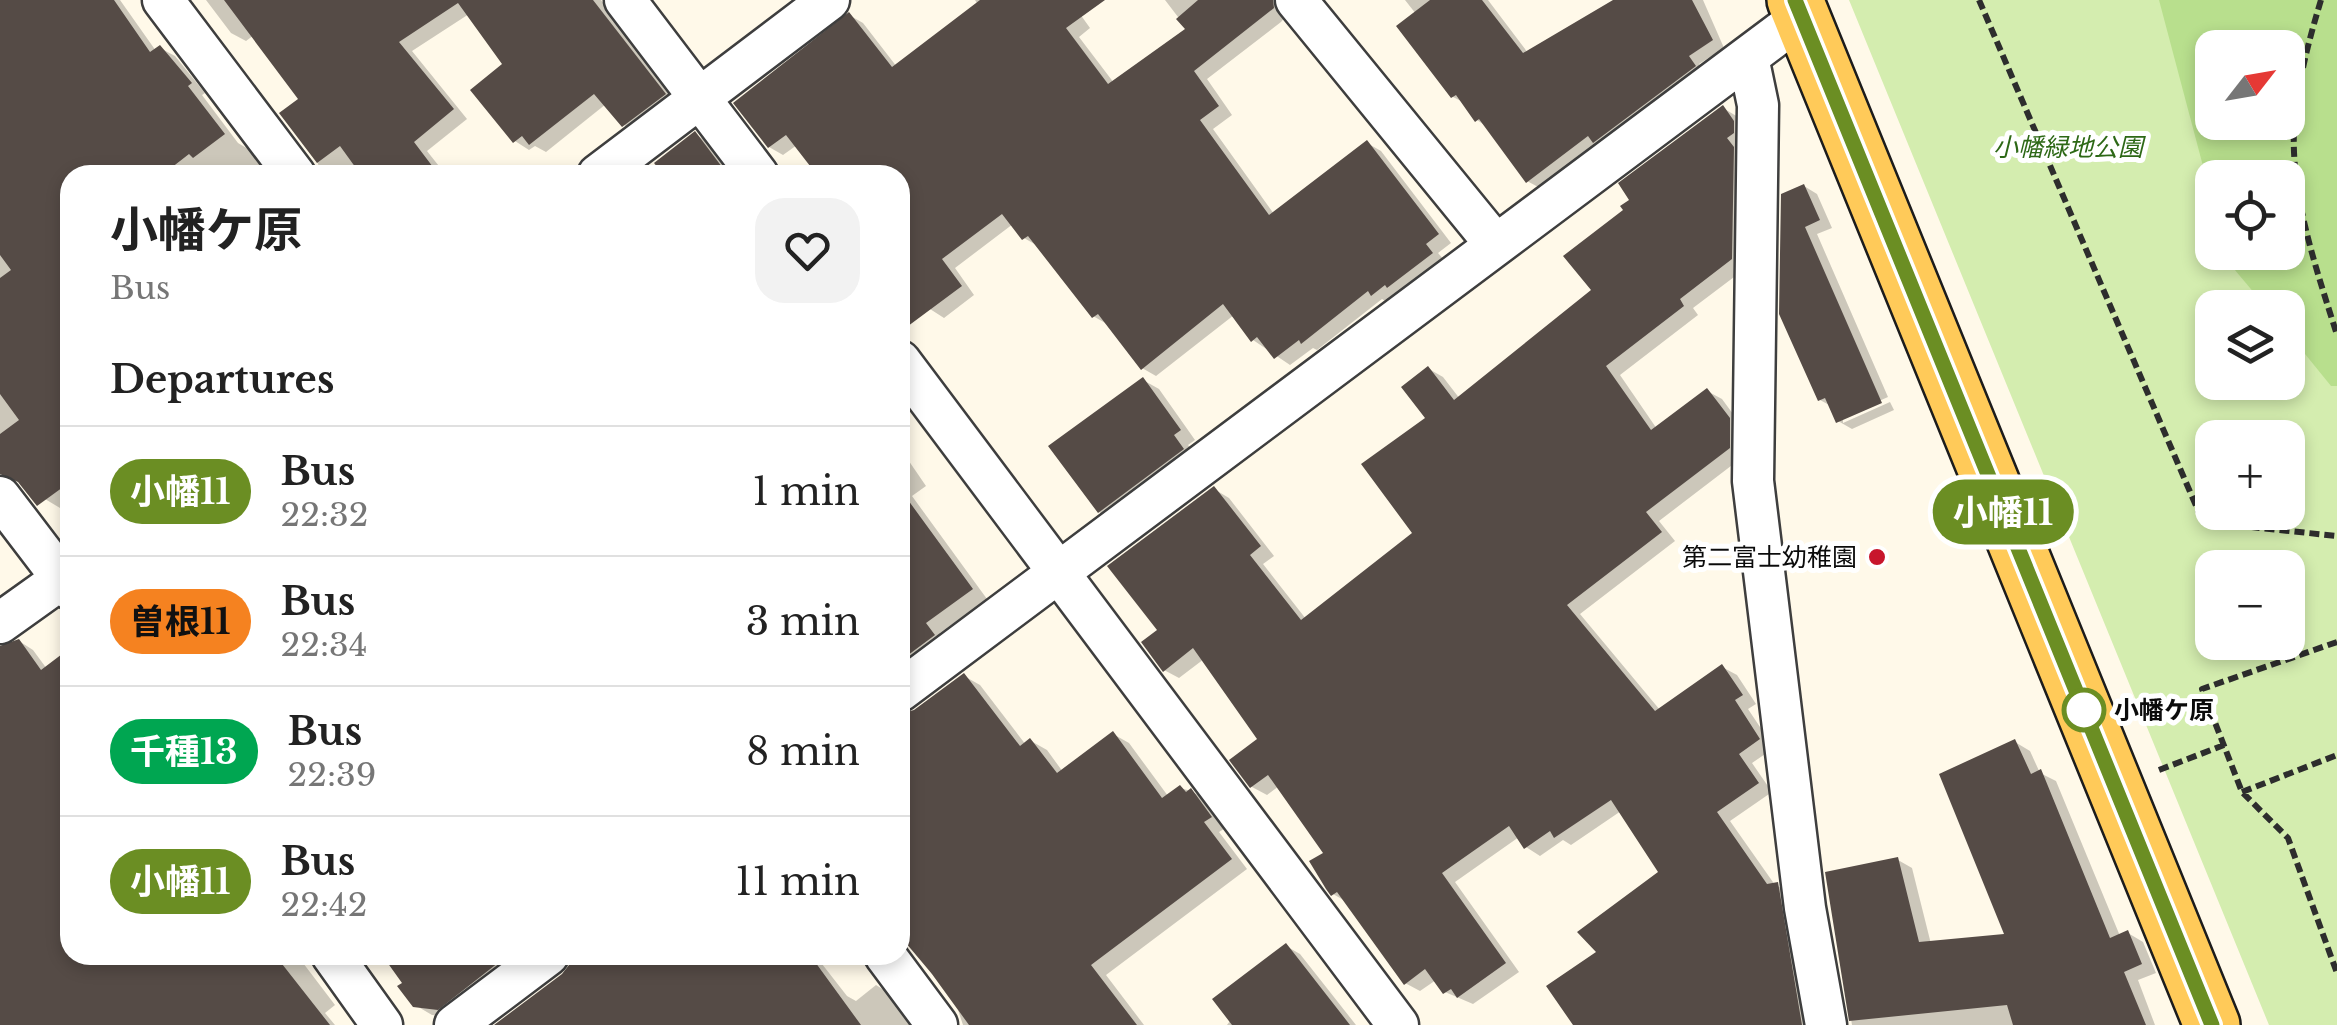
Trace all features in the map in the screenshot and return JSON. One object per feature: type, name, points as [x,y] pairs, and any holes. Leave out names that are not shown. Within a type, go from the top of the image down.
[{"type":"main road","points":[[1798,8],[2212,1025]]},
{"type":"street","points":[[163,0],[287,165]]},
{"type":"street","points":[[625,0],[750,165]]},
{"type":"street","points":[[611,165],[828,0]]},
{"type":"street","points":[[1296,0],[1496,245]]},
{"type":"street","points":[[910,684],[1748,57],[1798,8]]},
{"type":"street","points":[[1748,57],[1758,105],[1754,481],[1804,908],[1826,1025]]},
{"type":"street","points":[[910,374],[1398,1025]]},
{"type":"street","points":[[0,497],[60,570]]},
{"type":"street","points":[[0,624],[60,585]]},
{"type":"street","points":[[339,965],[382,1025]]},
{"type":"street","points":[[455,1025],[535,965]]},
{"type":"street","points":[[893,965],[938,1025]]},
{"type":"path","points":[[1979,0],[2203,522],[2337,536]]},
{"type":"path","points":[[2320,0],[2301,68],[2294,132],[2306,236],[2337,335]]},
{"type":"path","points":[[2337,642],[2202,690],[2242,792],[2288,838],[2337,972]]},
{"type":"path","points":[[2158,770],[2224,745]]},
{"type":"path","points":[[2242,792],[2337,755]]},
{"type":"green space","name":"小幡緑地公園","points":[[1849,0],[2337,0],[2337,1025],[2269,1025]]},
{"type":"green space","points":[[2159,0],[2337,0],[2337,386],[2331,386],[2305,354],[2305,290],[2252,290],[2235,270],[2305,270],[2305,160],[2201,160],[2196,140],[2305,140],[2305,30],[2195,30],[2195,136]]},
{"type":"building","points":[[0,0],[114,0],[150,52],[160,45],[192,83],[188,86],[225,134],[193,158],[189,154],[175,165],[60,165],[60,489],[37,506],[18,482],[0,474],[0,434],[19,420],[0,394],[0,278],[11,270],[0,255]]},
{"type":"building","points":[[224,0],[593,0],[666,94],[622,127],[594,94],[529,145],[522,136],[513,143],[470,90],[502,64],[458,3],[399,42],[454,109],[414,142],[431,165],[354,165],[340,146],[317,163],[279,113],[298,99]]},
{"type":"building","points":[[980,0],[1105,0],[1066,28],[1108,84],[1185,29],[1176,19],[1198,0],[1273,0],[1274,8],[1194,71],[1219,106],[1200,120],[1269,215],[1367,140],[1439,234],[1426,244],[1433,253],[1387,288],[1385,285],[1371,296],[1368,291],[1301,344],[1299,340],[1274,359],[1257,337],[1251,342],[1223,304],[1141,370],[1098,314],[1092,318],[1028,236],[1022,240],[1002,214],[942,259],[962,286],[910,325],[910,165],[809,165],[786,135],[768,148],[733,103],[849,12],[892,67]]},
{"type":"building","points":[[1430,0],[1482,0],[1523,53],[1613,0],[1692,0],[1713,40],[1689,56],[1696,66],[1593,143],[1588,136],[1526,183],[1479,119],[1475,122],[1456,95],[1451,98],[1396,26]]},
{"type":"building","points":[[1723,105],[1734,121],[1734,133],[1727,138],[1734,147],[1732,259],[1680,299],[1684,306],[1606,366],[1651,430],[1707,388],[1730,418],[1730,448],[1646,512],[1662,532],[1567,605],[1655,711],[1722,664],[1743,695],[1735,700],[1760,739],[1739,754],[1759,783],[1717,812],[1767,884],[1778,882],[1802,1025],[1573,1025],[1546,986],[1596,952],[1577,932],[1658,872],[1611,800],[1554,838],[1550,831],[1524,849],[1509,826],[1442,873],[1506,963],[1457,998],[1451,989],[1443,994],[1425,969],[1404,985],[1337,892],[1331,896],[1326,889],[1309,861],[1323,853],[1268,775],[1250,788],[1229,760],[1257,739],[1193,648],[1163,672],[1141,642],[1157,630],[1107,566],[1214,486],[1261,546],[1250,555],[1301,620],[1412,533],[1361,464],[1425,418],[1401,387],[1428,366],[1454,400],[1591,290],[1563,256],[1623,210],[1620,206],[1629,200],[1618,183]]},
{"type":"building","points":[[695,131],[720,165],[656,165]]},
{"type":"building","points":[[1804,184],[1820,220],[1805,227],[1882,403],[1836,423],[1825,398],[1818,401],[1779,314],[1781,194]]},
{"type":"building","points":[[1143,377],[1181,430],[1174,435],[1184,449],[1098,513],[1048,446]]},
{"type":"building","points":[[910,503],[973,589],[926,623],[935,635],[910,654]]},
{"type":"building","points":[[19,639],[41,670],[60,656],[60,965],[283,965],[330,1025],[0,1025],[0,646]]},
{"type":"building","points":[[964,673],[1020,746],[1030,738],[1057,773],[1113,731],[1162,798],[1180,785],[1186,792],[1191,788],[1212,817],[1204,822],[1232,859],[1091,965],[1137,1025],[969,1025],[910,948],[910,711]]},
{"type":"building","points":[[2015,739],[2031,774],[2041,769],[2110,938],[2128,930],[2142,964],[2124,972],[2146,1025],[2013,1025],[2007,1005],[1849,1021],[1825,872],[1898,857],[1919,942],[2004,934],[1939,774]]},
{"type":"building","points":[[1286,943],[1350,1025],[1232,1025],[1212,999]]},
{"type":"building","points":[[389,965],[495,965],[438,1010],[413,1007],[397,986],[402,983]]},
{"type":"building","points":[[569,965],[817,965],[861,1025],[494,1025]]},
{"type":"bus line","name":"小幡11","points":[[1795,0],[2212,1025]]},
{"type":"place","name":"第二富士幼稚園","points":[[1877,557]]},
{"type":"place","name":"小幡ケ原","points":[[2084,710]]}]
